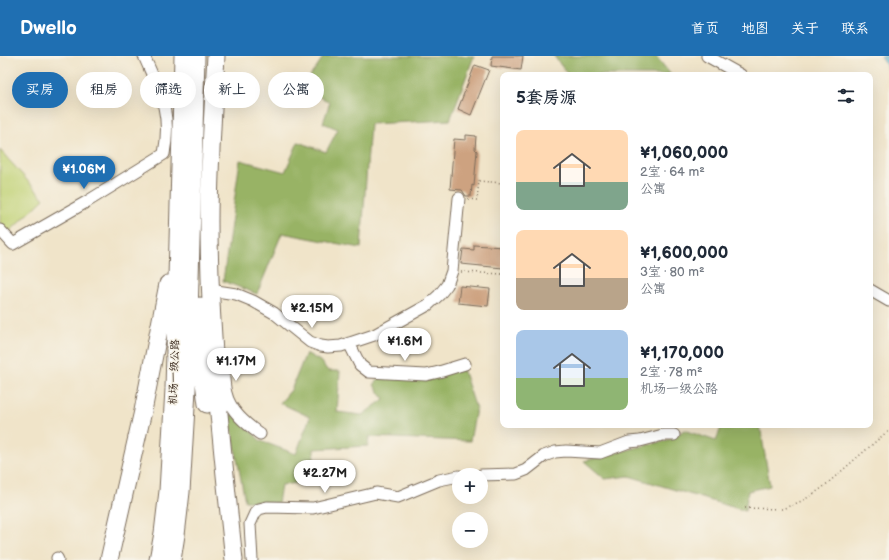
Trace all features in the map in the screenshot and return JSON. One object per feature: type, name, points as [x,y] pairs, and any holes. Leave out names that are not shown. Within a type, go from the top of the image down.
[{"type":"highway","points":[[183,56],[185,184],[199,270],[201,360],[225,560]]},
{"type":"highway","points":[[110,560],[143,411],[169,279],[185,184],[196,56]]},
{"type":"highway","points":[[216,56],[209,199],[210,290],[223,460],[234,560]]},
{"type":"highway","name":"机场一级公路","points":[[158,560],[166,512],[170,463],[185,184]]},
{"type":"highway","name":"机场一级公路","points":[[172,560],[181,492],[187,390],[185,184]]},
{"type":"street","points":[[0,230],[13,244],[88,201],[164,154],[167,127],[164,103],[144,56]]},
{"type":"street","points":[[708,56],[736,72]]},
{"type":"street","points":[[210,290],[236,294],[253,301],[274,313],[310,342],[316,344],[328,347],[341,346],[374,335],[422,309],[434,300],[443,290],[452,271],[460,198]]},
{"type":"street","points":[[873,292],[889,301]]},
{"type":"street","points":[[213,340],[219,347],[226,392],[231,405],[245,422],[260,434]]},
{"type":"street","points":[[349,343],[360,365],[369,372],[426,375],[465,364]]},
{"type":"street","points":[[488,475],[516,474],[526,470],[544,456],[555,452],[600,452],[629,442],[674,435]]},
{"type":"street","points":[[252,560],[250,524],[255,513],[259,509],[267,507],[313,508],[376,493],[398,497],[439,480],[452,477]]},
{"type":"path","points":[[460,198],[477,200],[479,181],[500,183]]},
{"type":"path","points":[[452,271],[500,274]]},
{"type":"path","points":[[745,508],[782,509],[804,500],[822,488],[889,430]]},
{"type":"green space","points":[[324,56],[474,56],[450,120],[370,124],[361,248],[282,233],[257,294],[223,281],[240,160],[285,172],[298,142],[326,152],[338,129],[323,123],[330,102],[324,99],[324,72],[313,72]]},
{"type":"green space","points":[[554,56],[656,56],[669,72],[566,72]]},
{"type":"green space","points":[[0,150],[44,199],[8,233],[0,224]]},
{"type":"green space","points":[[306,353],[320,361],[328,371],[340,371],[337,412],[362,415],[384,399],[374,385],[380,377],[463,369],[476,409],[470,441],[369,437],[368,446],[314,449],[314,481],[281,485],[278,503],[245,501],[228,410],[261,441],[296,454],[310,417],[280,403],[291,390]]},
{"type":"green space","points":[[721,428],[760,428],[770,486],[748,491],[745,511],[629,476],[605,479],[584,461],[671,439],[684,430],[716,441]]},
{"type":"water","points":[[881,56],[889,56],[889,71]]},
{"type":"building","points":[[492,56],[523,56],[521,70],[491,66]]},
{"type":"building","points":[[475,65],[489,70],[471,115],[458,109]]},
{"type":"building","points":[[466,135],[476,136],[475,149],[477,151],[474,186],[472,185],[471,196],[466,196],[462,190],[450,189],[454,139],[466,140]]},
{"type":"building","points":[[474,245],[500,247],[500,268],[461,264],[463,249],[474,250]]},
{"type":"building","points":[[460,286],[490,289],[488,306],[458,303]]}]
